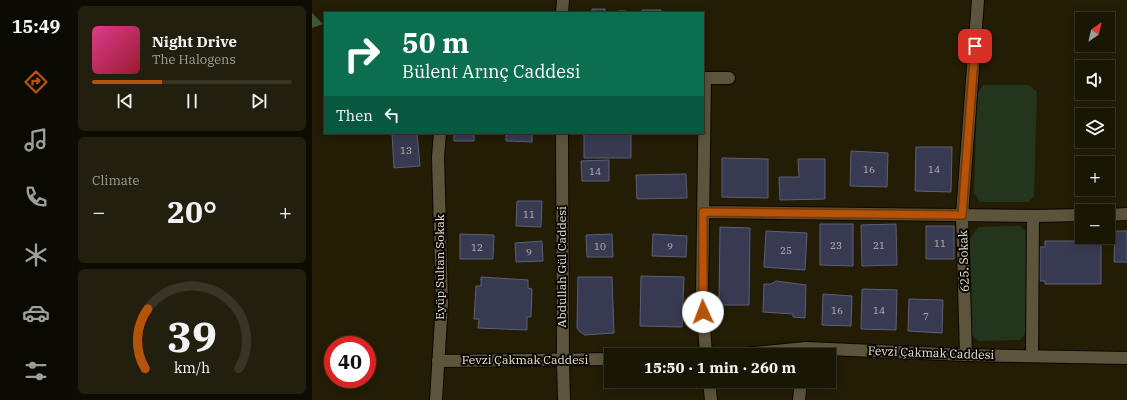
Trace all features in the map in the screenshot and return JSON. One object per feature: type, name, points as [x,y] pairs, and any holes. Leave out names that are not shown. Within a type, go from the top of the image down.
[{"type":"street","points":[[562,12],[563,0]]},
{"type":"street","name":"625. Sokak","points":[[966,355],[962,215],[978,0]]},
{"type":"street","points":[[704,78],[728,78]]},
{"type":"street","name":"Eyüp Sultan Sokak","points":[[436,400],[442,302],[438,157],[440,134]]},
{"type":"street","name":"Abdullah Gül Caddesi","points":[[562,134],[562,360],[564,400]]},
{"type":"street","points":[[704,134],[702,297],[706,348]]},
{"type":"street","points":[[703,212],[1033,216],[1075,215]]},
{"type":"street","points":[[1115,215],[1127,214]]},
{"type":"street","points":[[1032,356],[1033,216]]},
{"type":"street","name":"Fevzi Çakmak Caddesi","points":[[836,353],[1127,358]]},
{"type":"street","name":"Fevzi Çakmak Caddesi","points":[[438,361],[604,359]]},
{"type":"street","points":[[710,388],[711,400]]},
{"type":"street","points":[[799,400],[800,388]]},
{"type":"green space","points":[[312,13],[323,24],[312,28]]},
{"type":"green space","points":[[983,85],[1029,85],[1037,92],[1034,196],[1028,202],[980,202],[974,193],[977,94]]},
{"type":"green space","points":[[1020,226],[1027,233],[1028,331],[1020,340],[978,341],[968,332],[969,239],[979,227]]},
{"type":"building","points":[[592,9],[605,9],[605,12],[592,12]]},
{"type":"building","points":[[642,10],[661,10],[661,12],[642,12]]},
{"type":"building","points":[[392,134],[417,134],[420,166],[394,168]]},
{"type":"building","points":[[454,134],[474,134],[474,141],[454,141]]},
{"type":"building","points":[[506,134],[532,134],[532,142],[506,141]]},
{"type":"building","points":[[584,134],[631,134],[631,158],[584,158]]},
{"type":"building","points":[[916,147],[952,147],[951,192],[915,191]]},
{"type":"building","points":[[851,151],[888,153],[887,187],[850,186]]},
{"type":"building","points":[[722,158],[768,159],[768,198],[722,197]]},
{"type":"building","points":[[798,159],[825,159],[825,199],[780,200],[779,177],[799,177]]},
{"type":"building","points":[[609,160],[609,181],[582,181],[581,161]]},
{"type":"building","points":[[686,174],[687,198],[637,199],[636,175]]},
{"type":"building","points":[[517,201],[542,201],[541,227],[516,226]]},
{"type":"building","points":[[820,224],[853,224],[853,266],[820,265]]},
{"type":"building","points":[[896,224],[897,265],[862,266],[861,225]]},
{"type":"building","points":[[926,226],[954,226],[954,259],[926,259]]},
{"type":"building","points":[[720,227],[750,228],[749,305],[719,305]]},
{"type":"building","points":[[766,231],[807,233],[805,270],[764,267]]},
{"type":"building","points":[[1115,231],[1127,231],[1127,262],[1114,262]]},
{"type":"building","points":[[460,234],[494,235],[493,259],[460,259]]},
{"type":"building","points":[[612,234],[613,257],[587,257],[586,235]]},
{"type":"building","points":[[653,234],[687,236],[686,257],[652,256]]},
{"type":"building","points":[[542,241],[543,261],[516,262],[515,243]]},
{"type":"building","points":[[1045,241],[1075,241],[1075,244],[1101,244],[1101,284],[1045,284],[1045,281],[1040,281],[1040,247],[1045,247]]},
{"type":"building","points":[[641,276],[684,277],[682,327],[640,326]]},
{"type":"building","points":[[481,277],[528,280],[528,288],[532,289],[531,317],[527,317],[527,330],[478,328],[479,319],[474,319],[476,286],[481,286]]},
{"type":"building","points":[[578,277],[612,277],[614,333],[585,335],[577,328]]},
{"type":"building","points":[[776,281],[806,285],[805,318],[793,317],[793,314],[763,312],[764,284],[771,284]]},
{"type":"building","points":[[862,289],[897,290],[896,330],[861,329]]},
{"type":"building","points":[[823,294],[852,296],[851,326],[822,325]]},
{"type":"building","points":[[909,299],[943,300],[942,333],[908,331]]},
{"type":"route","points":[[703,312],[703,212],[962,215],[975,46]]}]
